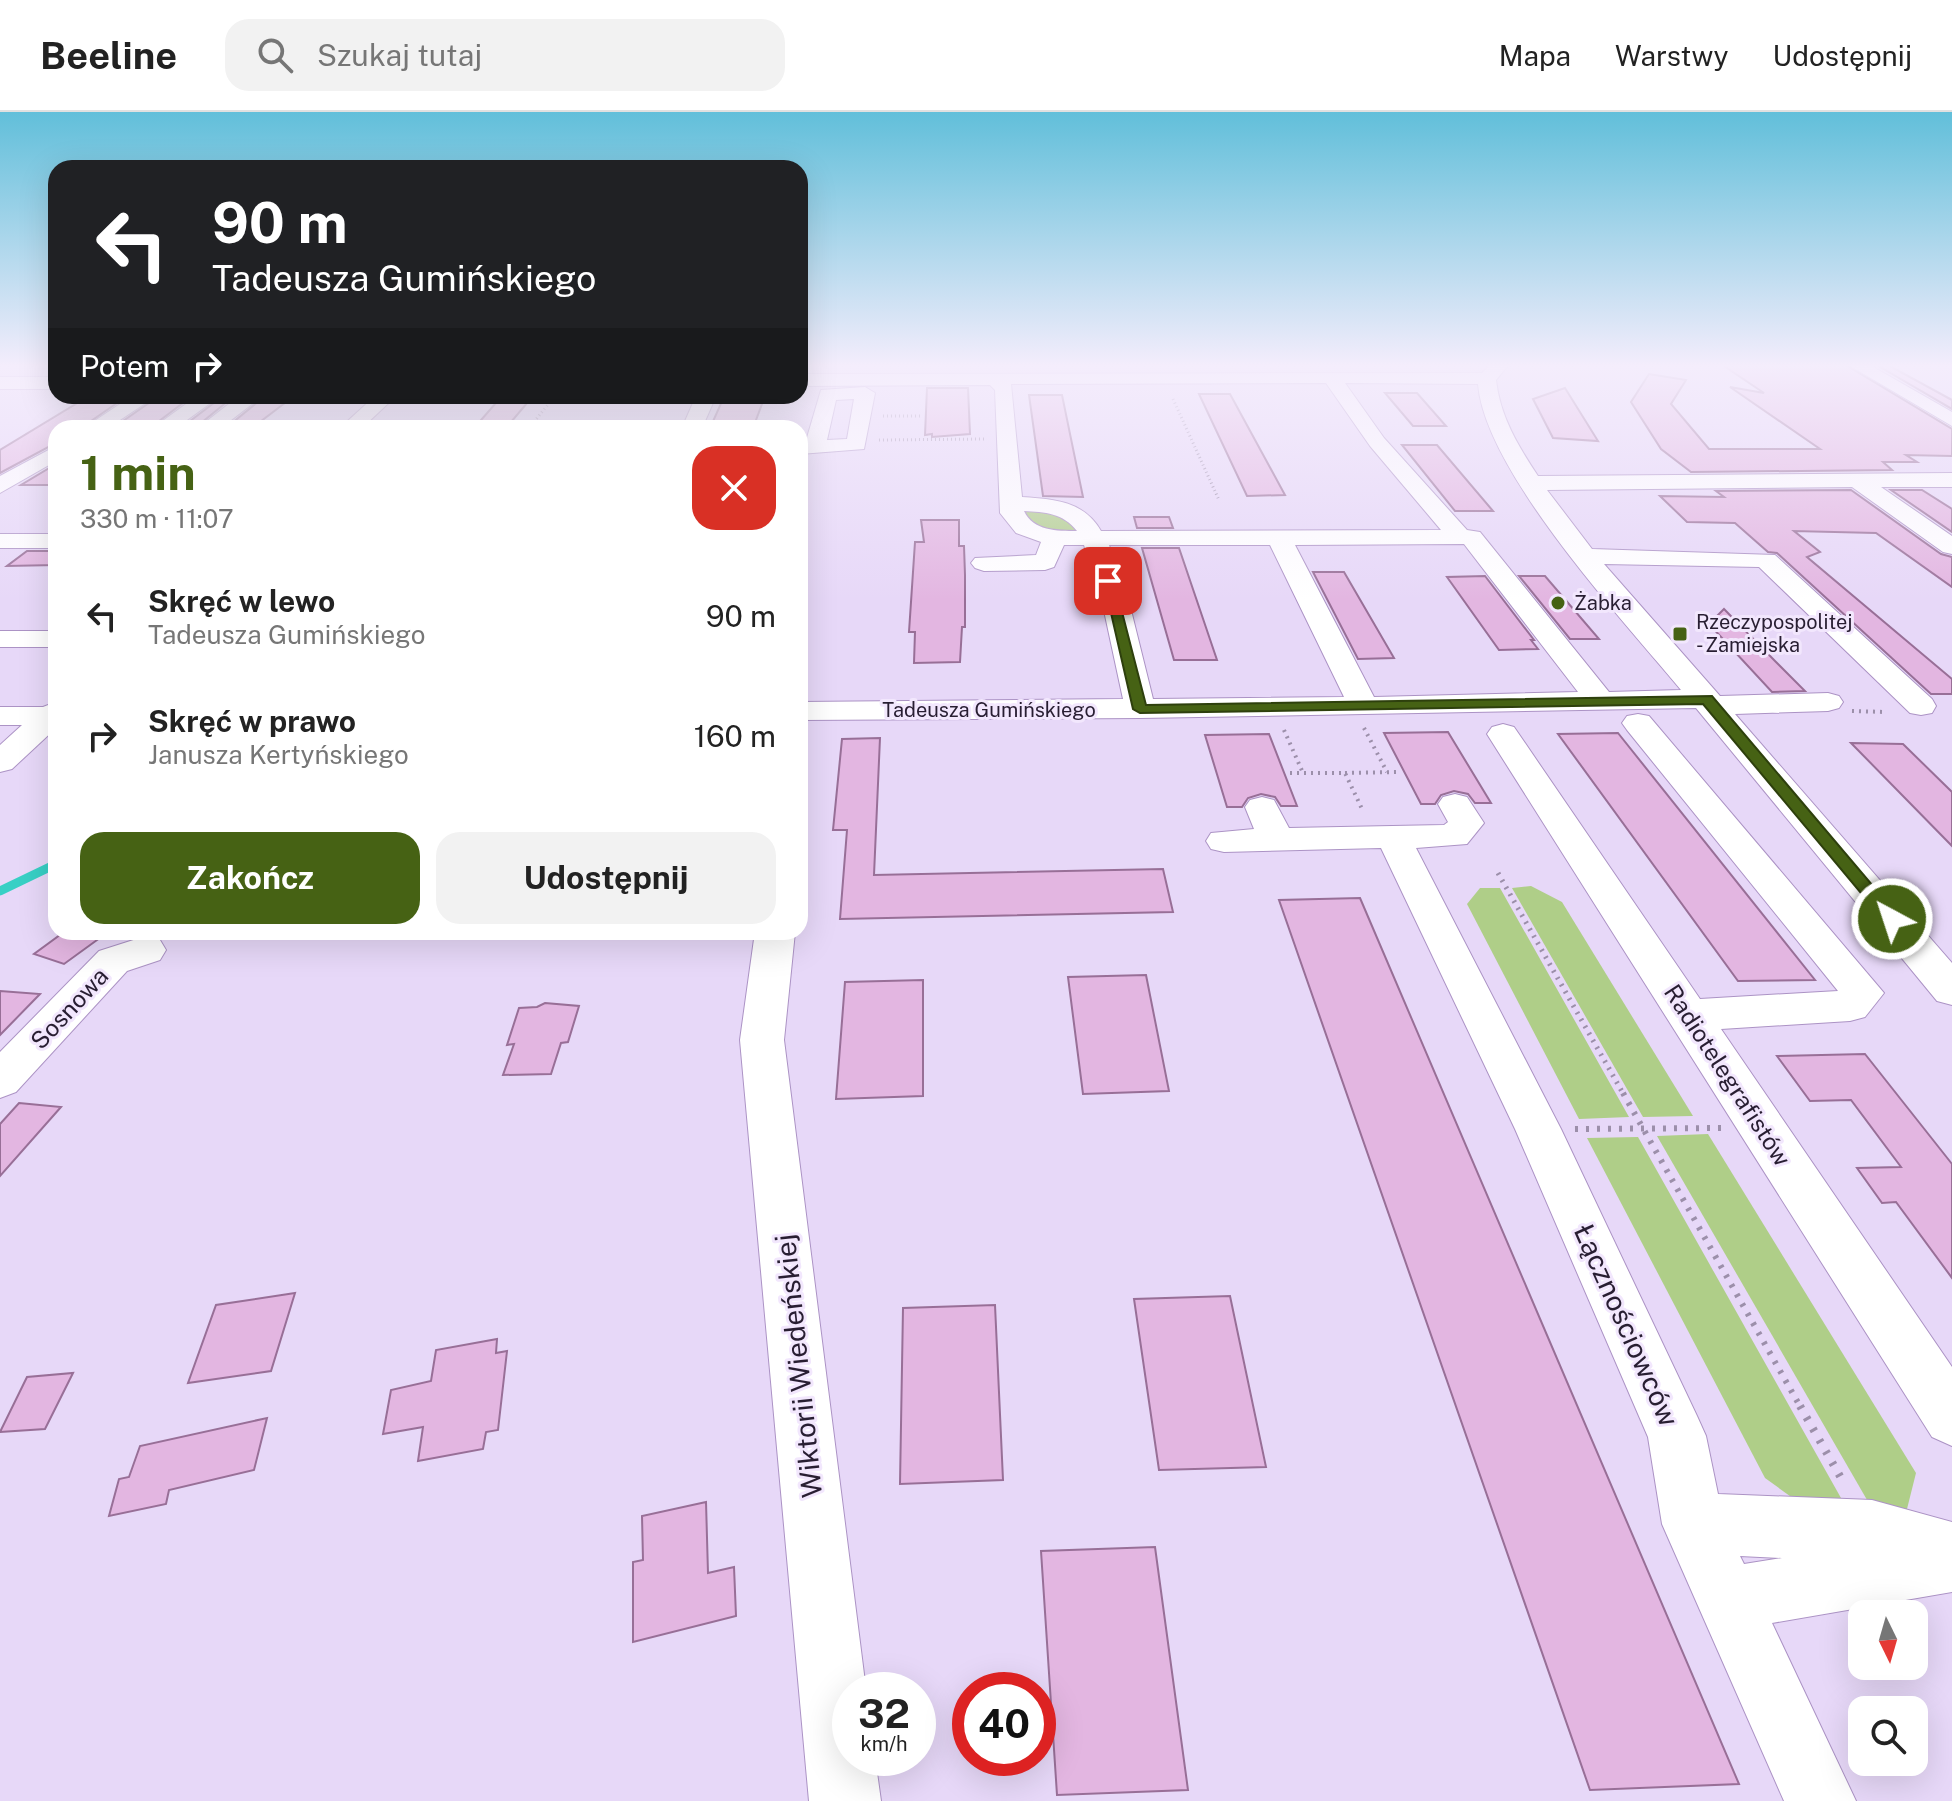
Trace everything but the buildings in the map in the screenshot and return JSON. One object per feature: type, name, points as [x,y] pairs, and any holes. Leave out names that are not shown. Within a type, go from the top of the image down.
[{"type":"street","points":[[808,448],[846,447],[855,443]]},
{"type":"street","points":[[1010,443],[1012,513],[1018,525],[1055,538],[1471,537],[1600,701]]},
{"type":"street","points":[[1378,443],[1460,537]]},
{"type":"street","points":[[1510,443],[1531,483],[1584,556],[1952,990]]},
{"type":"street","points":[[0,486],[48,457]]},
{"type":"street","points":[[1856,480],[1952,547]]},
{"type":"street","points":[[1531,483],[1952,480]]},
{"type":"street","points":[[1012,503],[1054,507],[1078,516],[1089,526],[1095,538],[1140,709]]},
{"type":"street","points":[[984,563],[1045,562],[1055,538]]},
{"type":"street","points":[[1279,538],[1364,717]]},
{"type":"street","points":[[0,541],[48,541]]},
{"type":"street","points":[[1584,556],[1766,560],[1921,706]]},
{"type":"street","points":[[0,639],[48,639]]},
{"type":"street","name":"Tadeusza Gumińskiego","points":[[808,717],[1140,709],[1364,717],[1600,701],[1828,702]]},
{"type":"street","points":[[0,716],[48,714]]},
{"type":"street","points":[[0,762],[48,719]]},
{"type":"street","points":[[1638,723],[1863,993],[1850,1006],[1688,1015]]},
{"type":"street","name":"Radiotelegrafistów","points":[[1503,734],[1952,1417]]},
{"type":"street","points":[[1224,841],[1391,845],[1454,836],[1466,823],[1455,804]]},
{"type":"street","points":[[1262,807],[1276,840]]},
{"type":"street","name":"Łącznościowców","points":[[1391,845],[1538,1129],[1677,1436],[1693,1524],[1820,1801]]},
{"type":"street","name":"Wiktorii Wiedeńskiej","points":[[774,940],[762,1040],[845,1801]]},
{"type":"street","name":"Sosnowa","points":[[0,1080],[113,961],[146,950]]},
{"type":"street","points":[[1693,1524],[1872,1531],[1952,1553]]},
{"type":"street","points":[[1728,1599],[1952,1561]]},
{"type":"path","points":[[1193,443],[1219,500]]},
{"type":"path","points":[[1364,717],[1387,772]]},
{"type":"path","points":[[1284,729],[1303,773]]},
{"type":"path","points":[[1290,773],[1399,772]]},
{"type":"path","points":[[1345,773],[1391,845]]},
{"type":"path","points":[[1498,873],[1872,1531]]},
{"type":"path","points":[[1538,1129],[1762,1127]]},
{"type":"green space","points":[[1021,511],[1062,514],[1083,535],[1040,530]]},
{"type":"green space","points":[[1531,886],[1562,902],[1693,1116],[1643,1117],[1512,888]]},
{"type":"green space","points":[[1480,888],[1500,888],[1629,1117],[1579,1119],[1467,904]]},
{"type":"green space","points":[[1708,1134],[1916,1473],[1906,1513],[1874,1512],[1657,1136]]},
{"type":"green space","points":[[1638,1137],[1850,1514],[1819,1517],[1765,1478],[1587,1138]]},
{"type":"waterway","points":[[0,891],[48,868]]},
{"type":"place","name":"Żabka","points":[[1558,603]]},
{"type":"place","name":"Rzeczypospolitej - Zamiejska","points":[[1680,634]]},
{"type":"route","points":[[1108,581],[1140,709],[1707,699],[1892,919]]}]
